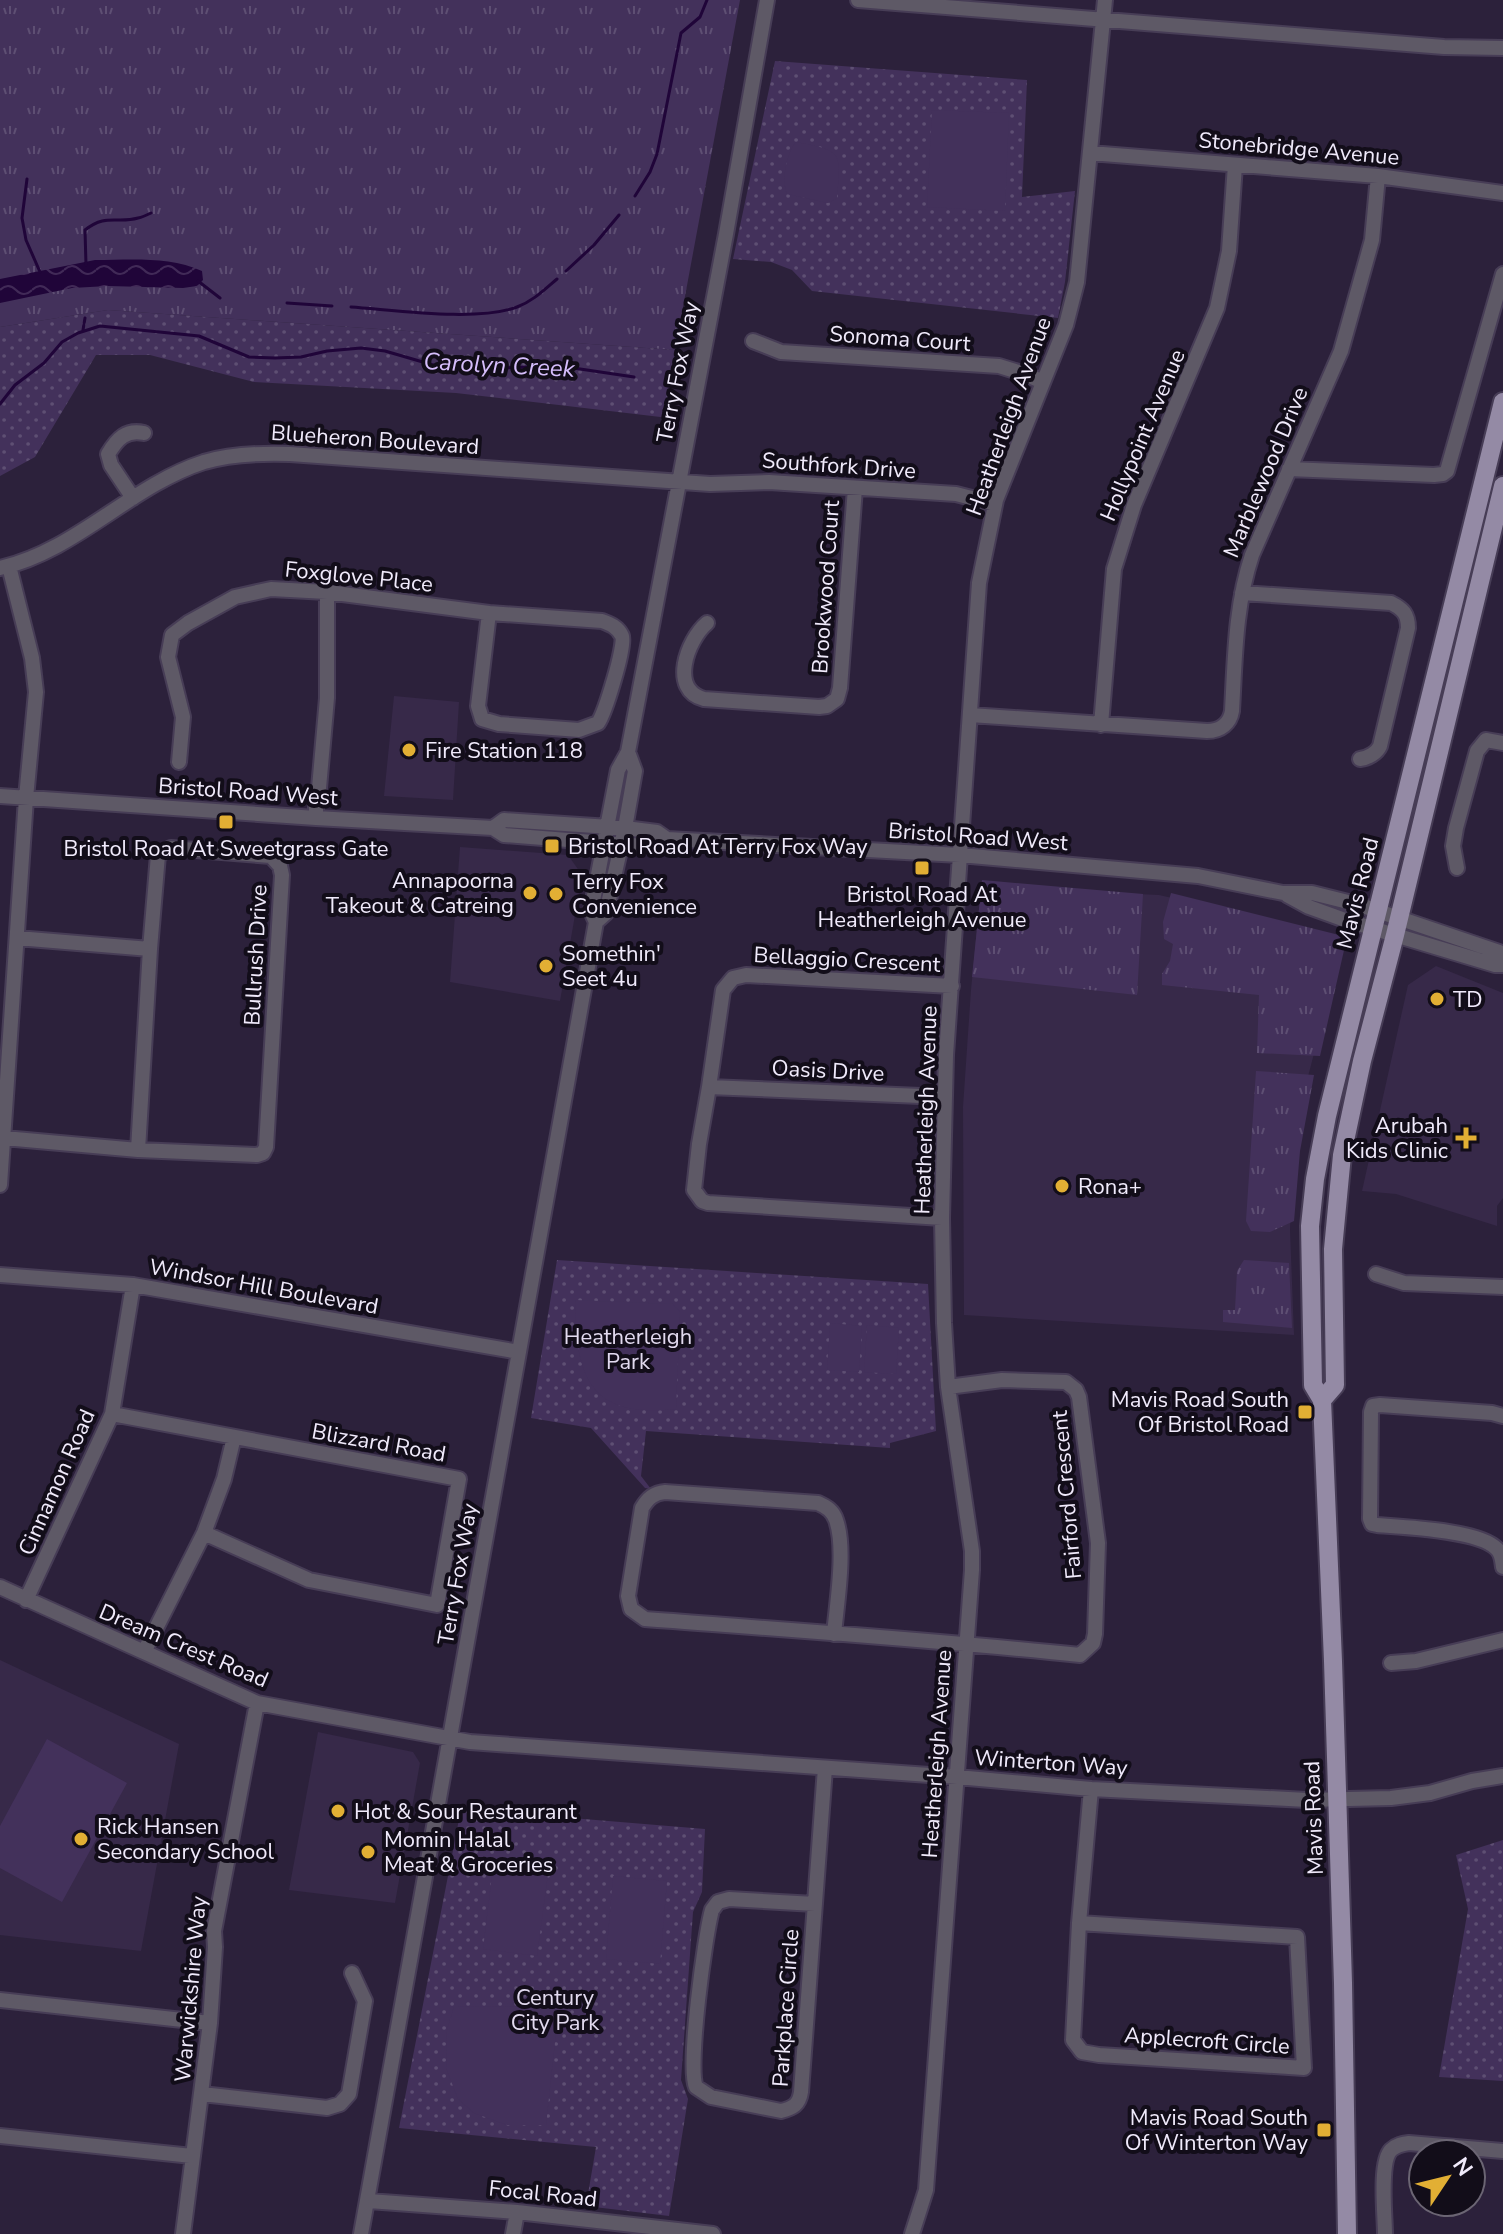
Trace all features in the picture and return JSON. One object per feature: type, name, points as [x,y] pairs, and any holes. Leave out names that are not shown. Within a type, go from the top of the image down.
[{"type":"main road","name":"Mavis Road","points":[[1347,2234],[1333,1661],[1322,1400],[1313,1385],[1310,1247],[1315,1179],[1329,1104],[1503,402]]},
{"type":"main road","name":"Mavis Road","points":[[1322,1400],[1335,1385],[1333,1249],[1342,1155],[1362,1061],[1503,486]]},
{"type":"street","name":"Terry Fox Way","points":[[361,2234],[596,922],[591,911],[618,770],[628,752],[727,230],[767,0]]},
{"type":"street","points":[[858,0],[1444,47],[1503,48]]},
{"type":"street","name":"Heatherleigh Avenue","points":[[912,2234],[926,2190],[972,1551],[948,1387],[942,1218],[944,1097],[979,583],[995,504],[1066,325],[1077,282],[1105,0]]},
{"type":"street","name":"Stonebridge Avenue","points":[[1090,153],[1378,176],[1503,193]]},
{"type":"street","name":"Hollypoint Avenue","points":[[1101,725],[1114,569],[1134,505],[1217,308],[1229,251],[1235,165]]},
{"type":"street","name":"Marblewood Drive","points":[[970,715],[1213,731],[1227,723],[1232,711],[1238,614],[1252,555],[1341,351],[1372,240],[1378,176]]},
{"type":"street","points":[[1289,469],[1434,475],[1447,471],[1503,274]]},
{"type":"street","name":"Sonoma Court","points":[[753,341],[781,352],[999,366],[1043,382]]},
{"type":"street","points":[[133,498],[111,465],[108,454],[123,435],[133,430],[144,433]]},
{"type":"street","name":"Blueheron Boulevard","points":[[4,567],[40,555],[165,479],[205,462],[252,453],[679,481]]},
{"type":"street","name":"Southfork Drive","points":[[679,481],[710,484],[769,482],[956,494],[995,504]]},
{"type":"street","name":"Brookwood Court","points":[[707,623],[693,639],[683,677],[695,697],[819,707],[837,699],[855,488]]},
{"type":"street","points":[[0,1185],[7,1006],[17,938],[36,692],[32,658],[4,567]]},
{"type":"street","name":"Foxglove Place","points":[[179,762],[183,717],[168,657],[172,635],[235,597],[271,589],[327,592],[489,613],[610,624],[617,629],[623,643],[598,723],[579,730],[499,724],[482,719],[478,706],[489,613]]},
{"type":"street","points":[[316,818],[327,698],[327,592]]},
{"type":"street","points":[[1242,593],[1391,603],[1401,607],[1408,628],[1380,746],[1378,751],[1360,759]]},
{"type":"street","points":[[1457,868],[1453,846],[1456,828],[1477,751],[1486,740],[1503,743]]},
{"type":"street","name":"Terry Fox Way","points":[[596,922],[606,913],[622,844],[635,771],[628,752]]},
{"type":"street","name":"Bristol Road West","points":[[0,796],[493,828],[504,835],[656,847],[667,839]]},
{"type":"street","name":"Bristol Road West","points":[[493,828],[504,820],[625,828],[657,832],[667,839],[960,855],[1198,876],[1283,893],[1312,893],[1375,919],[1499,952],[1503,956]]},
{"type":"street","name":"Bullrush Drive","points":[[4,1138],[138,1150],[263,1153],[266,1147],[282,875],[280,866],[271,856],[171,848],[158,855],[138,1150]]},
{"type":"street","name":"Bristol Road West","points":[[1397,926],[1495,965],[1503,965]]},
{"type":"street","points":[[17,938],[150,949]]},
{"type":"street","name":"Bellaggio Crescent","points":[[942,1218],[718,1204],[702,1201],[694,1190],[723,990],[733,978],[746,975],[952,986]]},
{"type":"street","name":"Oasis Drive","points":[[709,1087],[944,1097]]},
{"type":"street","points":[[1376,1274],[1404,1283],[1503,1287]]},
{"type":"street","name":"Windsor Hill Boulevard","points":[[0,1275],[133,1285],[519,1352]]},
{"type":"street","name":"Cinnamon Road","points":[[26,1600],[112,1414],[133,1285]]},
{"type":"street","name":"Fairford Crescent","points":[[948,1387],[1002,1380],[1066,1382],[1076,1390],[1098,1543],[1095,1634],[1093,1643],[1080,1655],[966,1643]]},
{"type":"street","points":[[1503,1416],[1373,1406],[1370,1519],[1372,1524],[1377,1525],[1445,1530],[1494,1545],[1500,1552],[1503,1567]]},
{"type":"street","name":"Blizzard Road","points":[[112,1414],[459,1479],[437,1605],[309,1580],[204,1533]]},
{"type":"street","points":[[144,1652],[204,1533],[224,1479],[234,1437]]},
{"type":"street","points":[[834,1634],[841,1549],[836,1518],[828,1508],[818,1503],[665,1492],[646,1500],[642,1508],[628,1596],[631,1609],[645,1619],[834,1634],[966,1643]]},
{"type":"street","name":"Dream Crest Road","points":[[0,1587],[257,1703],[450,1740]]},
{"type":"street","points":[[1391,1663],[1416,1661],[1503,1640]]},
{"type":"street","name":"Warwickshire Way","points":[[183,2234],[210,2023],[214,1931],[257,1703]]},
{"type":"street","name":"Winterton Way","points":[[450,1740],[1091,1789],[1307,1800],[1391,1798],[1430,1793],[1503,1776]]},
{"type":"street","name":"Parkplace Circle","points":[[815,1904],[729,1899],[722,1900],[714,1907],[697,2008],[693,2076],[696,2087],[707,2095],[781,2111],[791,2109],[800,2101],[815,1904],[825,1768]]},
{"type":"street","name":"Applecroft Circle","points":[[1079,1923],[1297,1937],[1304,2068],[1082,2052],[1073,2040],[1079,1923],[1091,1789]]},
{"type":"street","points":[[202,2094],[327,2108],[340,2104],[349,2094],[365,2001],[352,1973]]},
{"type":"street","points":[[0,2000],[210,2023]]},
{"type":"street","points":[[0,2136],[192,2156]]},
{"type":"street","points":[[1385,2234],[1384,2163],[1389,2151],[1409,2143],[1503,2151]]},
{"type":"street","name":"Focal Road","points":[[369,2201],[517,2212],[713,2234]]},
{"type":"street","points":[[513,2234],[517,2212]]},
{"type":"shaded area","points":[[394,696],[459,702],[453,800],[384,796]]},
{"type":"shaded area","points":[[460,847],[568,855],[582,875],[560,1001],[450,982]]},
{"type":"shaded area","points":[[981,887],[1159,895],[1314,930],[1336,969],[1304,1092],[1292,1158],[1290,1230],[1294,1335],[964,1315],[963,1107]]},
{"type":"shaded area","points":[[1436,966],[1503,993],[1503,1198],[1497,1206],[1497,1226],[1396,1194],[1362,1191],[1408,985]]},
{"type":"shaded area","name":"Rick Hansen Secondary School","points":[[0,1660],[179,1744],[141,1951],[0,1935]]},
{"type":"shaded area","points":[[318,1732],[413,1752],[420,1763],[395,1903],[289,1890]]},
{"type":"green space","points":[[0,0],[740,0],[675,350],[108,310],[0,327]]},
{"type":"green space","points":[[775,61],[1027,80],[1022,197],[1075,191],[1058,318],[812,291],[792,270],[771,262],[733,259]]},
{"type":"green space","points":[[932,110],[1009,113],[1005,211],[927,207]]},
{"type":"green space","points":[[796,142],[823,148],[836,156],[839,171],[837,198],[828,203],[787,194],[786,167]]},
{"type":"green space","points":[[108,310],[675,350],[669,418],[456,393],[254,382],[150,355],[96,355],[35,457],[0,476],[0,327]]},
{"type":"green space","points":[[982,880],[1143,894],[1137,995],[972,977]]},
{"type":"green space","points":[[1171,893],[1347,937],[1320,1056],[1257,1053],[1259,995],[1162,985],[1162,974],[1170,961],[1173,944],[1164,939],[1163,922]]},
{"type":"green space","points":[[1256,1071],[1314,1075],[1300,1151],[1294,1221],[1270,1232],[1251,1231],[1246,1221]]},
{"type":"green space","name":"Heatherleigh Park","points":[[557,1260],[928,1284],[936,1431],[890,1443],[890,1448],[646,1431],[641,1476],[651,1489],[645,1488],[591,1428],[531,1418]]},
{"type":"green space","points":[[1244,1260],[1289,1263],[1292,1328],[1223,1322],[1223,1310],[1235,1310],[1237,1271]]},
{"type":"green space","points":[[575,1300],[673,1304],[680,1312],[676,1409],[624,1407],[606,1399],[593,1387],[584,1371],[579,1351]]},
{"type":"green space","points":[[830,1323],[862,1326],[859,1372],[827,1370]]},
{"type":"green space","points":[[867,1325],[899,1328],[896,1374],[864,1372]]},
{"type":"green space","points":[[47,1739],[127,1783],[62,1902],[0,1868],[0,1826]]},
{"type":"green space","name":"Century City Park","points":[[461,1809],[705,1829],[702,1892],[693,1912],[681,2080],[688,2099],[669,2216],[586,2206],[596,2147],[399,2128]]},
{"type":"green space","points":[[1503,1840],[1503,2081],[1439,2077],[1468,1909],[1456,1855]]},
{"type":"green space","points":[[493,1867],[548,1874],[537,1956],[483,1949]]},
{"type":"green space","points":[[613,1876],[667,1881],[660,1964],[606,1959]]},
{"type":"green space","points":[[454,2006],[553,2007],[558,2014],[546,2125],[507,2125],[474,2113],[458,2099],[446,2068],[447,2030]]},
{"type":"water","points":[[95,260],[176,263],[202,271],[203,280],[197,286],[183,288],[72,288],[0,303],[0,279]]},
{"type":"waterway","name":"Carolyn Creek","points":[[635,196],[657,154],[681,33],[700,17],[707,0]]},
{"type":"waterway","points":[[27,179],[22,218],[26,240],[40,272]]},
{"type":"waterway","points":[[86,265],[85,230],[99,222],[131,220],[151,213]]},
{"type":"waterway","name":"Carolyn Creek","points":[[566,271],[594,245],[619,215]]},
{"type":"waterway","name":"Carolyn Creek","points":[[351,307],[480,314],[517,307],[557,279]]},
{"type":"waterway","name":"Carolyn Creek","points":[[198,281],[220,298]]},
{"type":"waterway","name":"Carolyn Creek","points":[[287,303],[332,306]]},
{"type":"waterway","name":"Carolyn Creek","points":[[83,330],[85,318]]},
{"type":"waterway","name":"Carolyn Creek","points":[[0,404],[15,385],[44,363],[62,342],[100,326],[199,336],[249,357],[301,357],[361,348],[385,351],[440,367],[560,366],[634,377]]},
{"type":"place","name":"Fire Station 118","points":[[409,750]]},
{"type":"place","name":"Bristol Road At Sweetgrass Gate","points":[[226,822]]},
{"type":"place","name":"Bristol Road At Terry Fox Way","points":[[552,846]]},
{"type":"place","name":"Bristol Road At Heatherleigh Avenue","points":[[922,868]]},
{"type":"place","name":"Annapoorna Takeout & Catreing","points":[[530,893]]},
{"type":"place","name":"Terry Fox Convenience","points":[[556,894]]},
{"type":"place","name":"Somethin' Seet 4u","points":[[546,966]]},
{"type":"place","name":"TD","points":[[1437,999]]},
{"type":"place","name":"Arubah Kids Clinic","points":[[1466,1138]]},
{"type":"place","name":"Rona+","points":[[1062,1186]]},
{"type":"place","name":"Mavis Road South Of Bristol Road","points":[[1305,1412]]},
{"type":"place","name":"Hot & Sour Restaurant","points":[[338,1811]]},
{"type":"place","name":"Rick Hansen Secondary School","points":[[81,1839]]},
{"type":"place","name":"Momin Halal Meat & Groceries","points":[[368,1852]]},
{"type":"place","name":"Mavis Road South Of Winterton Way","points":[[1324,2130]]}]
